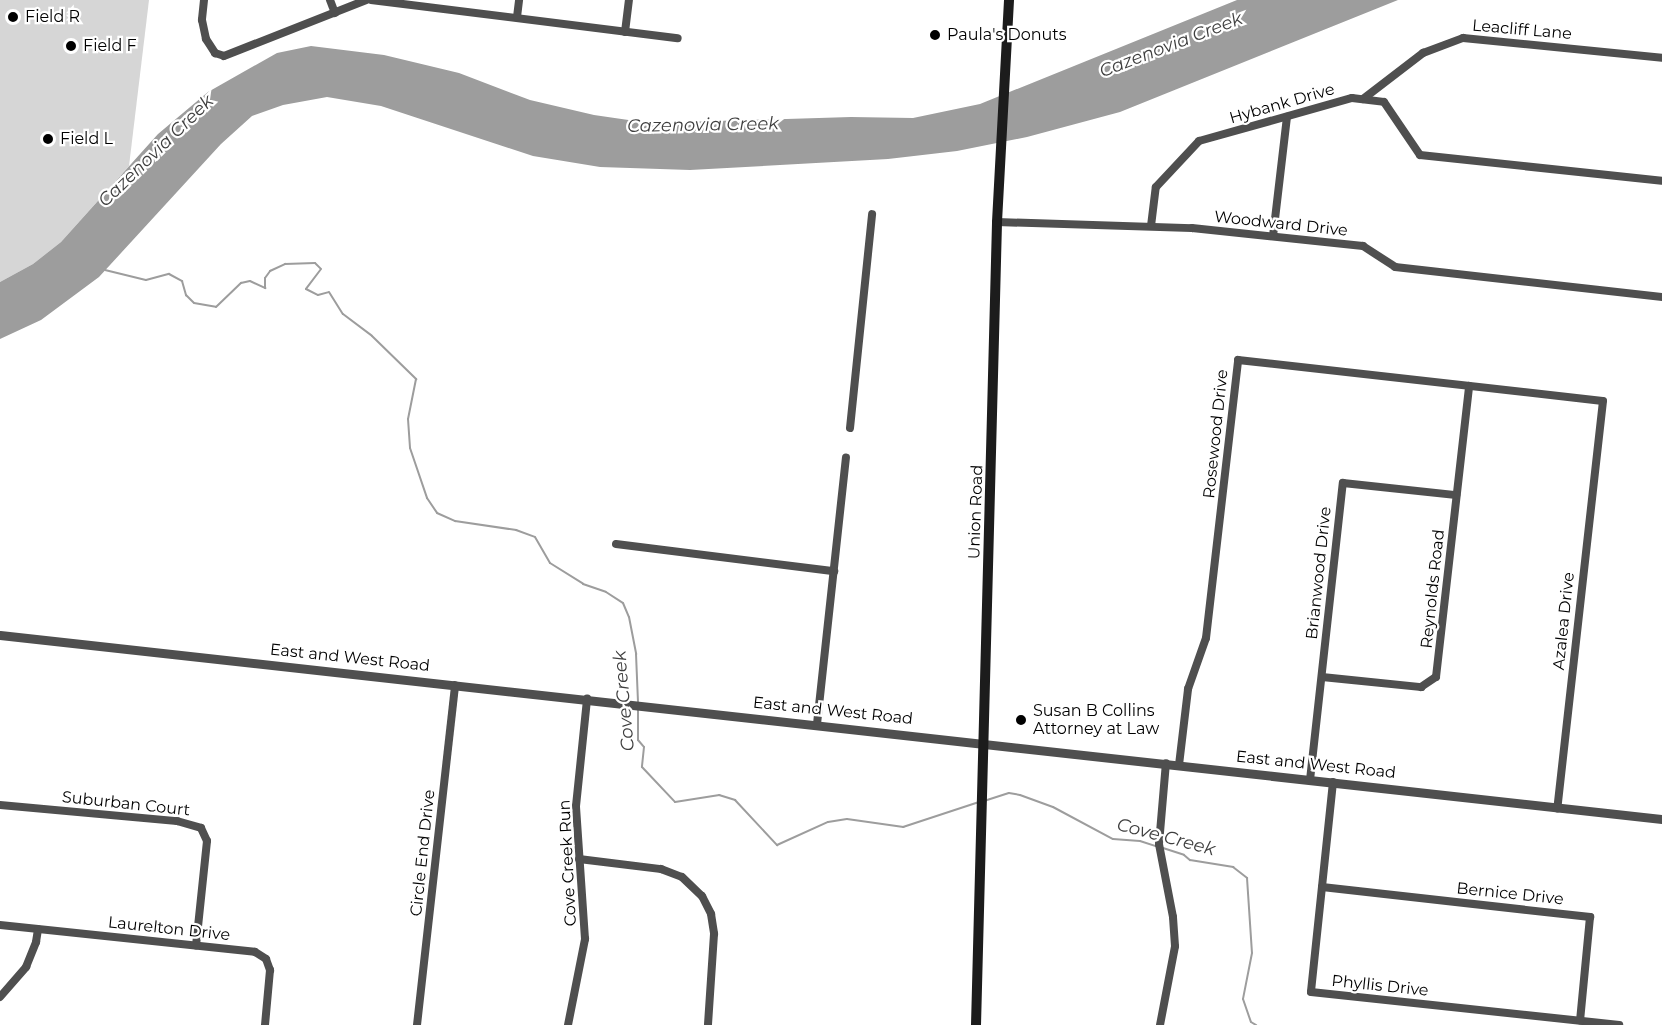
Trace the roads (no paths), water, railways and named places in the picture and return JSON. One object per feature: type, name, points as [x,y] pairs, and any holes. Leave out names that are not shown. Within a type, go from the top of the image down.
[{"type":"main road","name":"Union Road","points":[[976,1025],[997,222],[1009,0]]},
{"type":"street","points":[[204,0],[203,30],[211,49],[219,55],[229,56],[366,0]]},
{"type":"street","points":[[330,0],[335,13]]},
{"type":"street","points":[[371,0],[415,3],[678,38]]},
{"type":"street","points":[[517,17],[519,0]]},
{"type":"street","points":[[625,32],[629,0]]},
{"type":"street","name":"Leacliff Lane","points":[[1363,99],[1423,53],[1463,39],[1662,58]]},
{"type":"street","name":"Hybank Drive","points":[[1151,226],[1156,187],[1199,141],[1352,98],[1384,102],[1420,154],[1662,181]]},
{"type":"street","points":[[1273,236],[1287,117]]},
{"type":"street","points":[[850,428],[872,214]]},
{"type":"street","name":"Woodward Drive","points":[[997,222],[1192,228],[1363,246],[1395,267],[1662,297]]},
{"type":"street","name":"Rosewood Drive","points":[[1179,765],[1188,689],[1206,638],[1238,360],[1602,401],[1599,437]]},
{"type":"street","name":"Reynolds Road","points":[[1322,677],[1421,687],[1436,677],[1469,386]]},
{"type":"street","name":"Azalea Drive","points":[[1557,808],[1599,437]]},
{"type":"street","points":[[817,724],[846,458]]},
{"type":"street","name":"Brianwood Drive","points":[[1310,780],[1342,483],[1456,495]]},
{"type":"street","points":[[616,544],[834,572]]},
{"type":"street","name":"East and West Road","points":[[0,635],[1662,819]]},
{"type":"street","name":"Circle End Drive","points":[[417,1025],[455,685]]},
{"type":"street","name":"Cove Creek Run","points":[[568,1025],[585,939],[577,788],[587,699]]},
{"type":"street","points":[[1160,1025],[1175,946],[1173,917],[1159,844],[1166,763]]},
{"type":"street","name":"Phyllis Drive","points":[[1333,782],[1311,992],[1619,1025]]},
{"type":"street","name":"Suburban Court","points":[[0,806],[177,821],[201,828],[207,841],[196,945]]},
{"type":"street","points":[[579,859],[661,869],[682,878],[702,896],[711,914],[714,934],[708,1025]]},
{"type":"street","name":"Bernice Drive","points":[[1322,887],[1590,917],[1580,1021]]},
{"type":"street","name":"Laurelton Drive","points":[[0,925],[255,952],[266,959],[270,974],[265,1025]]},
{"type":"street","points":[[0,997],[26,967],[36,942],[38,929]]},
{"type":"water","name":"Cazenovia Creek","points":[[1237,0],[1398,0],[1120,112],[1027,137],[957,151],[888,159],[690,170],[600,167],[533,156],[381,106],[327,97],[283,105],[252,116],[221,144],[99,277],[41,320],[0,339],[0,282],[33,264],[61,242],[158,134],[208,92],[277,53],[311,46],[384,55],[459,73],[530,100],[594,115],[649,123],[851,117],[913,118],[980,104]]},
{"type":"waterway","name":"Cove Creek","points":[[105,270],[146,280],[169,274],[182,281],[186,295],[194,303],[216,307],[241,283],[250,281],[265,288],[265,278],[270,271],[285,264],[315,263],[321,269],[306,289],[318,295],[329,292],[343,314],[372,336],[416,379],[408,419],[410,448],[427,498],[437,513],[455,521],[516,530],[535,537],[550,563],[583,584],[606,592],[623,603],[629,617],[636,654],[638,702]]},
{"type":"waterway","name":"Cove Creek","points":[[638,707],[638,740],[644,747],[642,767],[675,802],[719,795],[735,800],[777,845],[828,822],[847,819],[903,827],[979,802]]},
{"type":"waterway","name":"Cove Creek","points":[[984,801],[1009,793],[1020,795],[1053,807],[1113,839],[1140,841],[1158,847]]},
{"type":"waterway","name":"Cove Creek","points":[[1163,848],[1184,855],[1190,860],[1233,867],[1247,878],[1252,953],[1243,999],[1251,1022],[1256,1025]]},
{"type":"place","name":"Field R","points":[[13,17]]},
{"type":"place","name":"Paula's Donuts","points":[[935,35]]},
{"type":"place","name":"Field F","points":[[71,46]]},
{"type":"place","name":"Field L","points":[[48,139]]},
{"type":"place","name":"Susan B Collins Attorney at Law","points":[[1021,720]]}]
